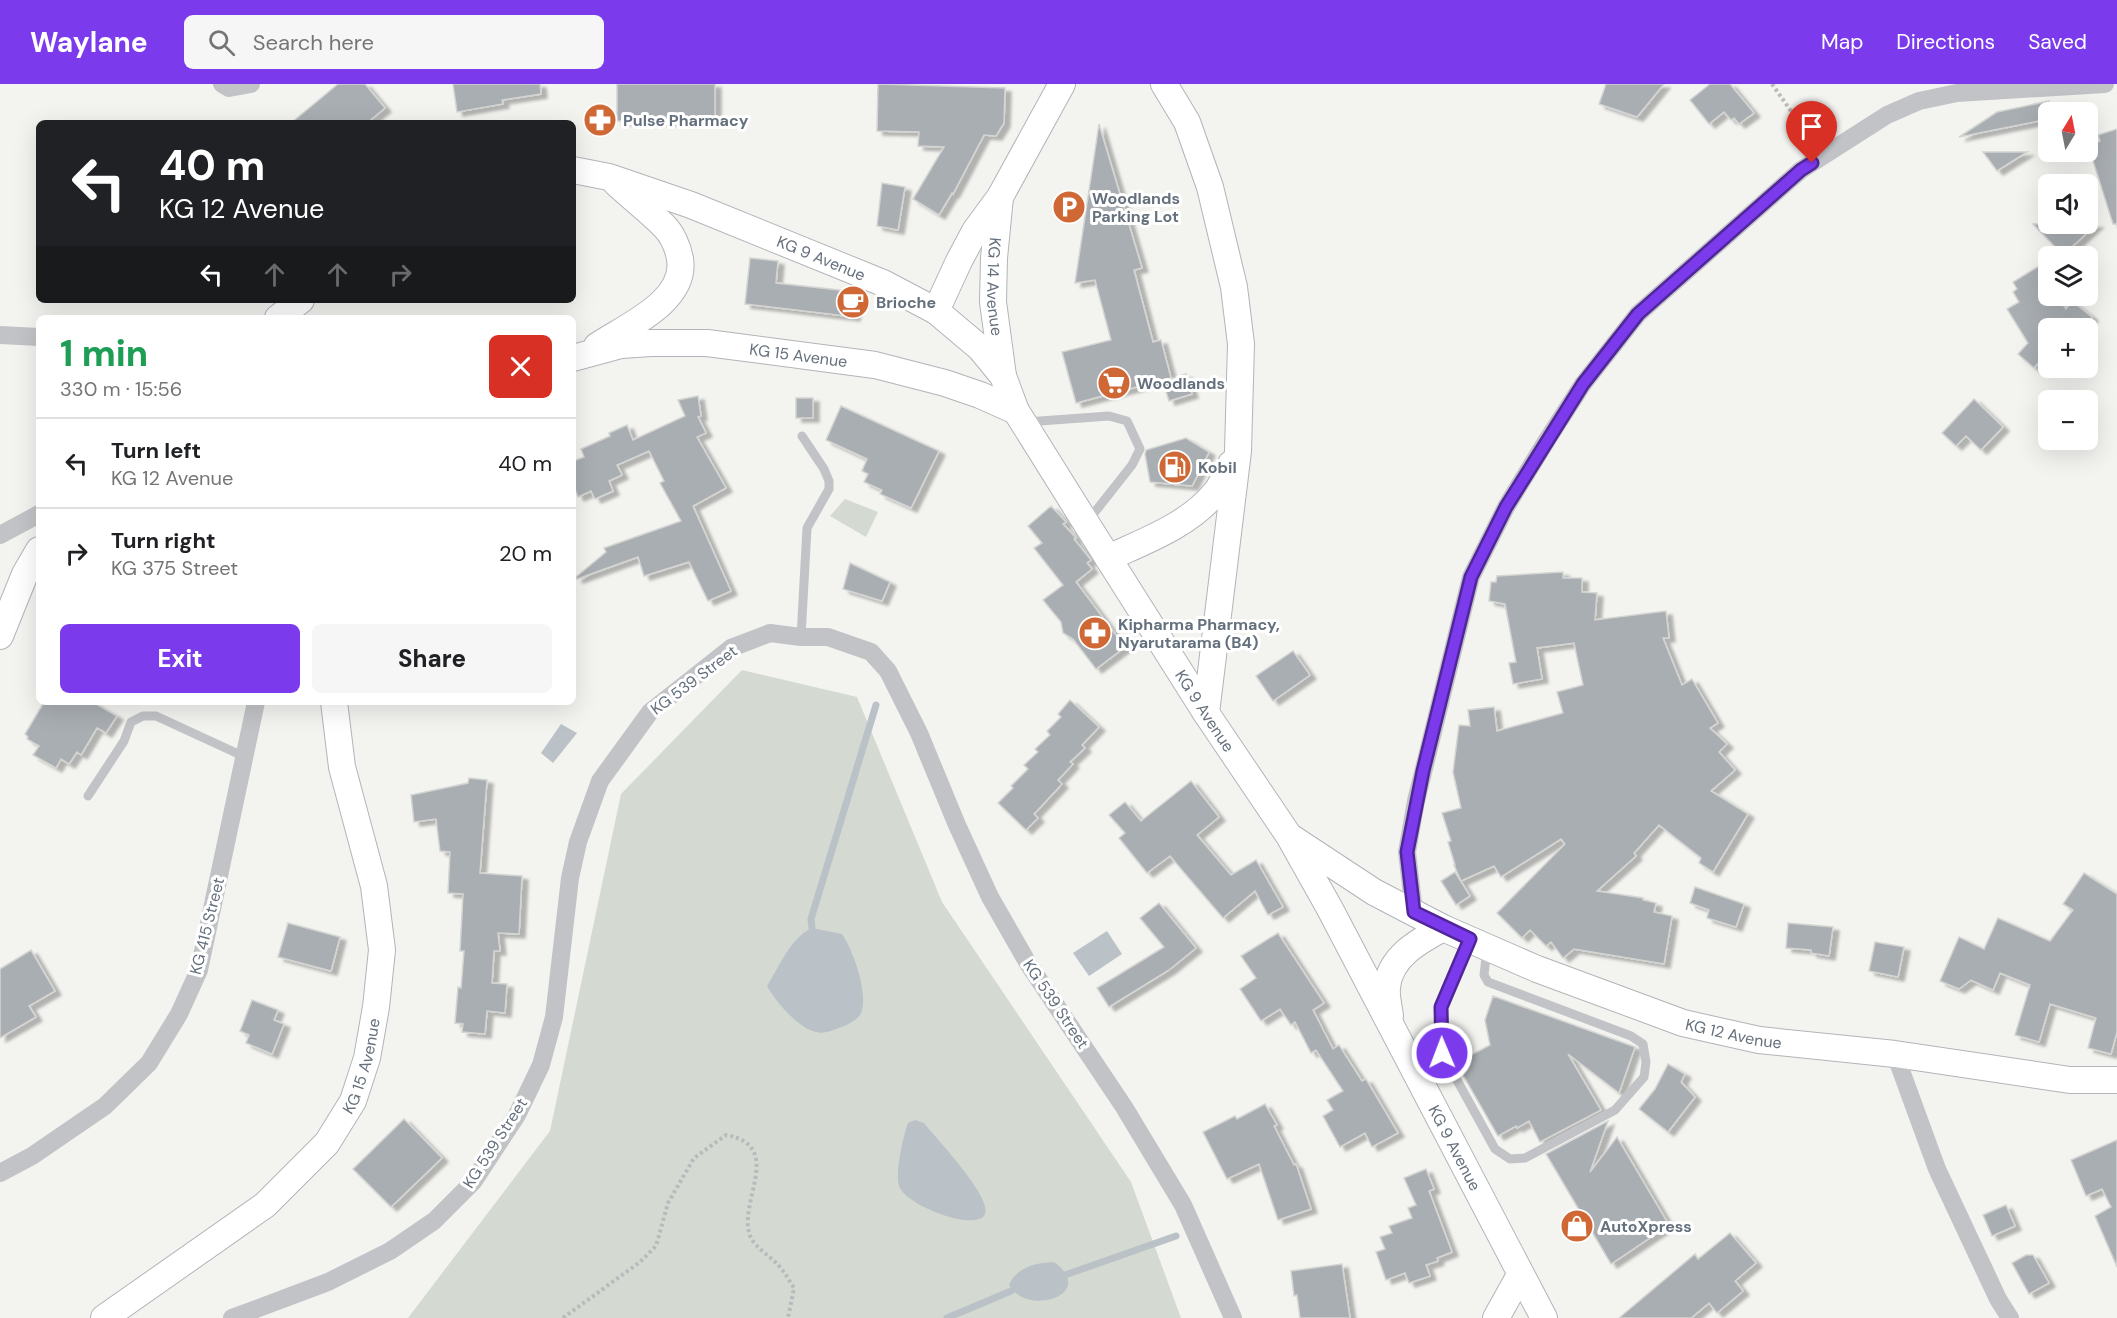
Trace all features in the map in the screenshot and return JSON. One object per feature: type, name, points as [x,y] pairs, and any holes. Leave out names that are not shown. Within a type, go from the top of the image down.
[{"type":"main road","name":"KG 14 Avenue","points":[[936,311],[948,282],[975,231],[1000,197],[1062,84]]},
{"type":"main road","points":[[1164,84],[1187,122],[1210,187],[1234,287],[1241,344],[1238,451],[1206,713]]},
{"type":"main road","name":"KG 9 Avenue","points":[[576,171],[609,177],[691,205],[883,283],[936,311],[980,348],[1003,376],[1020,417],[1086,524],[1206,713],[1289,837],[1330,909],[1544,1318]]},
{"type":"main road","points":[[578,356],[658,306],[675,288],[682,270],[678,249],[665,227],[609,177]]},
{"type":"main road","name":"KG 14 Avenue","points":[[1000,197],[994,258],[993,302],[1003,376]]},
{"type":"main road","points":[[282,315],[297,303]]},
{"type":"main road","name":"KG 15 Avenue","points":[[578,356],[621,345],[707,343],[875,365],[945,383],[980,395],[1020,417]]},
{"type":"main road","points":[[1108,558],[1161,534],[1194,512],[1216,492],[1238,451]]},
{"type":"main road","points":[[0,636],[36,556]]},
{"type":"main road","name":"KG 15 Avenue","points":[[118,1315],[265,1206],[327,1143],[353,1101],[367,1058],[376,1007],[382,950],[374,886],[342,766],[334,705]]},
{"type":"main road","name":"KG 12 Avenue","points":[[1289,837],[1374,892],[1443,928],[1537,969],[1683,1023],[1759,1040],[1894,1054],[2070,1080],[2117,1080]]},
{"type":"main road","points":[[1330,909],[1374,892]]},
{"type":"main road","points":[[1392,1028],[1387,988],[1391,969],[1401,956],[1443,928]]},
{"type":"main road","points":[[1496,1318],[1520,1275]]},
{"type":"street","points":[[222,84],[229,88],[252,84]]},
{"type":"street","points":[[1414,912],[1407,852],[1423,771],[1471,577],[1506,507],[1583,384],[1638,314],[1801,170],[1887,116],[1919,101],[1960,89],[2105,84]]},
{"type":"street","points":[[0,335],[36,337]]},
{"type":"street","points":[[0,535],[36,516]]},
{"type":"street","name":"KG 539 Street","points":[[232,1318],[328,1282],[390,1251],[434,1221],[473,1182],[517,1115],[541,1065],[554,1017],[570,878],[578,842],[600,781],[650,712],[731,648],[770,633],[801,637],[828,637],[871,652],[888,671],[919,733],[990,897],[1029,964],[1124,1107],[1183,1205],[1233,1318]]},
{"type":"street","name":"KG 415 Street","points":[[0,1173],[32,1156],[105,1106],[149,1063],[179,1014],[199,970],[255,705]]},
{"type":"street","points":[[1894,1054],[1937,1168],[1998,1299],[2010,1318]]},
{"type":"lane","points":[[1020,417],[1108,416],[1127,421],[1140,449],[1132,465],[1086,524]]},
{"type":"lane","points":[[801,637],[807,528],[829,489],[824,469],[802,436]]},
{"type":"lane","points":[[88,796],[123,741],[131,722],[143,716],[156,716],[245,757]]},
{"type":"lane","points":[[1479,943],[1484,975],[1488,982],[1631,1035],[1643,1044],[1646,1062],[1644,1077],[1615,1110],[1525,1158],[1510,1159],[1495,1149],[1442,1053],[1441,1007],[1479,943]]},
{"type":"path","points":[[1772,84],[1822,156]]},
{"type":"path","points":[[562,1318],[640,1262],[656,1246],[668,1203],[694,1158],[726,1135],[737,1137],[750,1147],[758,1164],[754,1192],[746,1218],[752,1239],[780,1267],[794,1288],[788,1318]]},
{"type":"shaded area","points":[[845,499],[878,512],[866,537],[830,516]]},
{"type":"shaded area","points":[[742,670],[857,697],[942,902],[1131,1182],[1181,1318],[408,1318],[550,1131],[621,794]]},
{"type":"shaded area","points":[[561,724],[577,733],[553,763],[541,753]]},
{"type":"shaded area","points":[[812,928],[842,934],[855,961],[863,995],[861,1013],[857,1018],[845,1026],[819,1033],[809,1030],[795,1020],[767,986],[792,945]]},
{"type":"shaded area","points":[[1107,931],[1122,954],[1089,976],[1073,953]]},
{"type":"shaded area","points":[[915,1120],[924,1123],[974,1184],[986,1209],[984,1216],[977,1220],[953,1218],[925,1207],[904,1193],[898,1180],[900,1154],[908,1123]]},
{"type":"shaded area","points":[[1054,1262],[1065,1274],[1068,1284],[1064,1292],[1055,1298],[1043,1301],[1030,1300],[1018,1295],[1009,1285],[1017,1274],[1027,1267]]},
{"type":"building","points":[[338,84],[365,84],[385,108],[371,120],[295,120]]},
{"type":"building","points":[[453,84],[540,84],[541,94],[502,100],[503,104],[457,112]]},
{"type":"building","points":[[617,84],[715,84],[715,121],[617,121]]},
{"type":"building","points":[[878,84],[1005,88],[1004,123],[996,136],[984,135],[953,194],[939,215],[913,199],[944,147],[918,146],[919,132],[877,131]]},
{"type":"building","points":[[1606,84],[1664,84],[1637,117],[1599,104]]},
{"type":"building","points":[[1710,84],[1730,84],[1754,113],[1739,124],[1734,118],[1731,120],[1724,112],[1709,124],[1690,100]]},
{"type":"building","points":[[2038,103],[2038,121],[1959,137],[1997,112]]},
{"type":"building","points":[[1099,124],[1142,268],[1134,270],[1153,342],[1161,340],[1171,378],[1076,403],[1062,352],[1111,340],[1095,280],[1075,283]]},
{"type":"building","points":[[2117,129],[2117,224],[2113,224],[2093,162],[2098,162],[2098,142],[2100,141],[2098,135]]},
{"type":"building","points":[[1983,152],[2027,152],[1997,171]]},
{"type":"building","points":[[882,183],[905,187],[898,230],[877,226]]},
{"type":"building","points":[[2043,234],[2086,234],[2073,246],[2054,246]]},
{"type":"building","points":[[750,258],[778,261],[776,283],[857,292],[854,317],[745,304]]},
{"type":"building","points":[[2038,267],[2038,306],[2064,306],[2066,309],[2068,306],[2078,306],[2092,317],[2038,318],[2038,363],[2034,368],[2018,354],[2028,343],[2007,309],[2019,302],[2013,292],[2017,289],[2013,282]]},
{"type":"building","points":[[1186,374],[1192,394],[1169,401],[1163,382]]},
{"type":"building","points":[[698,396],[701,416],[698,417],[706,433],[697,437],[726,488],[693,506],[731,591],[708,601],[689,562],[644,576],[638,557],[577,579],[576,577],[606,552],[604,548],[681,521],[660,483],[664,481],[649,451],[617,465],[622,475],[609,481],[613,491],[595,499],[591,491],[578,497],[576,492],[576,460],[584,457],[581,449],[610,436],[609,433],[627,425],[633,440],[685,416],[678,400]]},
{"type":"building","points":[[796,398],[813,398],[813,418],[796,418]]},
{"type":"building","points":[[1974,399],[2003,427],[1981,450],[1966,436],[1956,446],[1942,433]]},
{"type":"building","points":[[841,406],[939,451],[911,508],[880,494],[882,490],[864,482],[868,474],[862,471],[867,459],[826,440]]},
{"type":"building","name":"Kobil","points":[[1186,438],[1209,452],[1192,486],[1150,482],[1146,450]]},
{"type":"building","points":[[1051,506],[1066,522],[1063,524],[1091,560],[1087,563],[1092,569],[1076,582],[1125,647],[1096,669],[1073,639],[1063,633],[1061,622],[1043,600],[1063,585],[1034,548],[1042,543],[1028,526]]},
{"type":"building","points":[[850,563],[890,582],[882,601],[843,589]]},
{"type":"building","points":[[1563,572],[1563,578],[1582,578],[1582,592],[1597,593],[1595,620],[1666,611],[1669,638],[1663,638],[1682,685],[1692,679],[1718,723],[1710,728],[1727,744],[1719,752],[1735,770],[1711,791],[1748,814],[1713,872],[1699,863],[1701,858],[1659,825],[1634,853],[1636,856],[1597,891],[1643,898],[1643,900],[1656,903],[1654,912],[1672,916],[1664,964],[1574,949],[1563,958],[1551,942],[1546,946],[1530,930],[1522,938],[1497,913],[1565,844],[1561,839],[1501,877],[1494,866],[1461,881],[1448,842],[1451,841],[1442,813],[1461,808],[1453,772],[1459,725],[1470,726],[1468,710],[1494,707],[1497,731],[1563,713],[1557,692],[1583,685],[1574,643],[1537,648],[1542,679],[1513,684],[1509,663],[1516,662],[1505,604],[1489,601],[1491,582],[1496,582],[1497,576]]},
{"type":"building","points":[[1293,651],[1310,675],[1273,701],[1256,676]]},
{"type":"building","points":[[1070,700],[1099,727],[1082,745],[1085,748],[1070,762],[1073,764],[1058,780],[1062,784],[1034,814],[1038,818],[1026,830],[998,803],[1028,769],[1024,765],[1038,752],[1035,749],[1050,735],[1047,731],[1061,717],[1058,714]]},
{"type":"building","points":[[42,705],[98,705],[117,716],[106,733],[97,728],[81,755],[77,752],[69,764],[61,759],[56,768],[33,755],[39,746],[27,739],[25,734]]},
{"type":"building","points":[[469,778],[487,780],[480,873],[522,876],[519,934],[498,933],[500,951],[494,951],[492,983],[507,984],[505,1013],[487,1011],[485,1034],[462,1032],[463,1024],[455,1023],[464,951],[460,951],[463,894],[448,893],[450,852],[440,851],[436,819],[414,822],[411,795],[468,783]]},
{"type":"building","points":[[1191,781],[1219,817],[1197,835],[1231,875],[1256,860],[1283,907],[1268,915],[1255,891],[1223,918],[1170,856],[1147,873],[1119,838],[1125,833],[1109,815],[1125,802],[1141,821]]},
{"type":"building","points":[[1455,872],[1470,896],[1456,905],[1441,881]]},
{"type":"building","points":[[2084,873],[2117,894],[2117,1032],[2111,1054],[2088,1048],[2096,1018],[2050,1004],[2039,1042],[2015,1035],[2030,985],[2000,973],[1993,990],[1971,980],[1959,989],[1940,981],[1959,937],[1984,949],[1998,918],[2050,941],[2073,910],[2063,904]]},
{"type":"building","points":[[1695,887],[1744,904],[1736,927],[1707,918],[1709,910],[1690,903]]},
{"type":"building","points":[[1159,903],[1196,948],[1169,970],[1109,1007],[1097,988],[1164,947],[1140,918]]},
{"type":"building","points":[[288,923],[340,937],[331,971],[278,957]]},
{"type":"building","points":[[1788,923],[1833,927],[1829,956],[1811,953],[1811,950],[1786,948]]},
{"type":"building","points":[[1278,933],[1324,1003],[1313,1010],[1333,1049],[1339,1045],[1362,1081],[1366,1079],[1398,1133],[1372,1147],[1365,1133],[1340,1147],[1323,1116],[1333,1110],[1327,1100],[1343,1091],[1316,1050],[1311,1053],[1295,1022],[1291,1025],[1280,1009],[1261,1021],[1240,989],[1256,978],[1241,956]]},
{"type":"building","points":[[1875,942],[1904,947],[1898,977],[1869,971]]},
{"type":"building","points":[[31,950],[55,991],[29,1006],[36,1017],[0,1038],[0,969]]},
{"type":"building","points":[[1493,996],[1635,1047],[1619,1093],[1568,1054],[1601,1110],[1540,1142],[1529,1121],[1498,1136],[1456,1063],[1490,1045],[1485,1020]]},
{"type":"building","points":[[252,1000],[278,1010],[274,1020],[284,1024],[272,1054],[246,1043],[249,1035],[240,1031]]},
{"type":"building","points":[[1668,1064],[1685,1074],[1681,1082],[1695,1097],[1668,1132],[1639,1109],[1655,1089]]},
{"type":"building","points":[[1265,1104],[1277,1125],[1274,1126],[1294,1165],[1296,1164],[1311,1209],[1278,1220],[1259,1164],[1227,1179],[1203,1132],[1235,1116],[1237,1119]]},
{"type":"building","points":[[404,1119],[442,1158],[391,1207],[353,1169]]},
{"type":"building","points":[[1608,1121],[1590,1172],[1617,1137],[1669,1225],[1611,1264],[1546,1154]]},
{"type":"building","points":[[2117,1140],[2117,1267],[2095,1216],[2111,1207],[2102,1189],[2086,1196],[2071,1160]]},
{"type":"building","points":[[1426,1169],[1434,1189],[1429,1191],[1452,1252],[1426,1265],[1430,1276],[1409,1283],[1405,1273],[1386,1280],[1376,1252],[1385,1249],[1380,1237],[1392,1233],[1389,1226],[1412,1218],[1408,1208],[1416,1205],[1404,1178]]},
{"type":"building","points":[[2006,1205],[2015,1226],[1992,1236],[1983,1215]]},
{"type":"building","points":[[1730,1233],[1756,1263],[1735,1281],[1743,1291],[1717,1313],[1709,1303],[1691,1318],[1619,1318],[1695,1254],[1698,1259]]},
{"type":"building","points":[[2026,1255],[2033,1255],[2049,1283],[2029,1294],[2012,1263]]},
{"type":"building","points":[[1342,1264],[1350,1318],[1300,1318],[1291,1271]]},
{"type":"waterway","points":[[812,928],[811,919],[876,705]]},
{"type":"waterway","points":[[1065,1275],[1176,1236]]},
{"type":"waterway","points":[[947,1318],[1011,1291]]},
{"type":"place","name":"Pulse Pharmacy","points":[[600,120]]},
{"type":"place","name":"Woodlands Parking Lot","points":[[1069,207]]},
{"type":"place","name":"Brioche","points":[[853,302]]},
{"type":"place","name":"Woodlands","points":[[1114,383]]},
{"type":"place","name":"Kobil","points":[[1175,467]]},
{"type":"place","name":"Kipharma Pharmacy, Nyarutarama (B4)","points":[[1095,633]]},
{"type":"place","name":"AutoXpress","points":[[1577,1226]]},
{"type":"route","points":[[1442,1053],[1441,1007],[1470,939],[1443,928],[1414,912],[1407,852],[1416,801],[1471,577],[1506,507],[1547,440],[1583,384],[1638,314],[1801,170],[1812,163]]}]
